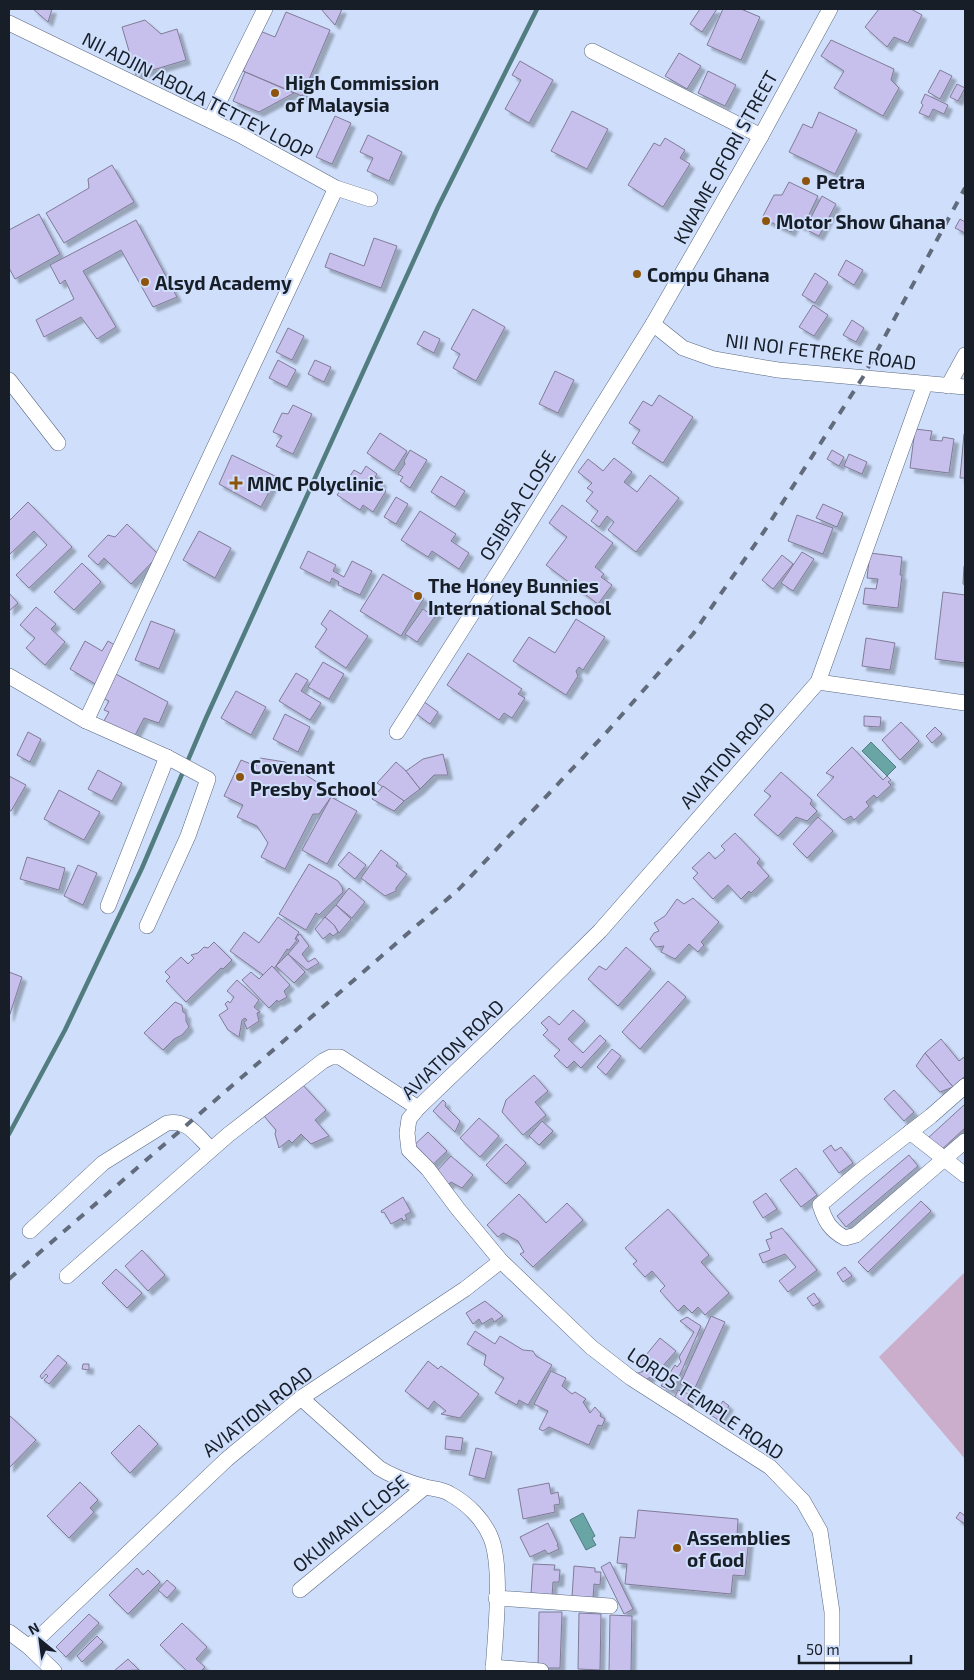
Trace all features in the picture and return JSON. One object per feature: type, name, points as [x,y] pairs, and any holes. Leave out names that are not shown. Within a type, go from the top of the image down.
[{"type":"street","points":[[210,120],[265,9]]},
{"type":"street","name":"KWAME OFORI STREET","points":[[653,324],[761,136],[830,9]]},
{"type":"street","name":"NII ADJIN ABOLA TETTEY LOOP","points":[[9,23],[240,135],[336,188],[370,199]]},
{"type":"street","points":[[592,51],[761,136]]},
{"type":"street","points":[[86,721],[336,188]]},
{"type":"street","name":"NII NOI FETREKE ROAD","points":[[653,324],[683,348],[714,359],[778,370],[965,387]]},
{"type":"street","name":"OSIBISA CLOSE","points":[[397,732],[653,324]]},
{"type":"street","points":[[948,386],[965,354]]},
{"type":"street","points":[[9,380],[58,443]]},
{"type":"street","name":"AVIATION ROAD","points":[[29,1647],[227,1459],[301,1398],[458,1294],[501,1261],[428,1169],[409,1150],[407,1133],[409,1119],[418,1108],[600,931],[818,682],[925,384]]},
{"type":"street","points":[[9,676],[86,721],[167,757],[208,779],[196,816],[147,926]]},
{"type":"street","points":[[818,682],[965,703]]},
{"type":"street","points":[[108,906],[167,757]]},
{"type":"street","points":[[67,1276],[256,1111],[331,1057],[340,1058],[418,1108]]},
{"type":"street","points":[[965,1086],[820,1205],[824,1221],[834,1233],[844,1238],[856,1235],[965,1141]]},
{"type":"street","points":[[30,1231],[103,1163],[167,1123],[177,1121],[187,1125],[211,1149]]},
{"type":"street","points":[[910,1132],[965,1174]]},
{"type":"street","name":"LORDS TEMPLE ROAD","points":[[501,1261],[591,1347],[631,1378],[770,1467],[803,1501],[820,1531],[832,1612],[832,1671]]},
{"type":"street","points":[[301,1398],[379,1468],[393,1477],[448,1492],[465,1503],[477,1516],[491,1537],[496,1556],[493,1669],[541,1671]]},
{"type":"street","name":"OKUMANI CLOSE","points":[[300,1590],[425,1487]]},
{"type":"street","points":[[496,1598],[610,1606]]},
{"type":"street","points":[[9,1632],[29,1647],[54,1671]]},
{"type":"shaded area","points":[[871,742],[896,767],[887,776],[862,751]]},
{"type":"shaded area","points":[[965,1272],[965,1459],[879,1357]]},
{"type":"shaded area","points":[[583,1513],[595,1536],[592,1538],[596,1545],[586,1550],[570,1520]]},
{"type":"building","points":[[33,9],[52,9],[48,22]]},
{"type":"building","points":[[321,9],[342,9],[335,25]]},
{"type":"building","points":[[700,9],[717,9],[702,32],[690,24]]},
{"type":"building","points":[[723,9],[741,9],[760,17],[741,60],[707,45]]},
{"type":"building","points":[[879,9],[911,9],[922,15],[908,43],[894,37],[887,47],[865,27]]},
{"type":"building","points":[[286,12],[330,30],[302,96],[243,71],[260,31],[275,37]]},
{"type":"building","points":[[145,20],[161,34],[177,29],[186,60],[136,75],[122,27]]},
{"type":"building","points":[[831,40],[894,69],[891,80],[899,88],[883,116],[834,88],[844,71],[821,56]]},
{"type":"building","points":[[679,53],[701,66],[687,89],[665,76]]},
{"type":"building","points":[[520,61],[553,80],[529,123],[505,109],[521,80],[512,75]]},
{"type":"building","points":[[940,70],[952,76],[940,99],[928,92]]},
{"type":"building","points":[[708,71],[736,85],[725,106],[698,93]]},
{"type":"building","points":[[245,72],[294,93],[259,112],[233,101]]},
{"type":"building","points":[[957,84],[965,88],[958,101],[950,97]]},
{"type":"building","points":[[925,94],[948,105],[944,114],[933,109],[929,117],[919,113]]},
{"type":"building","points":[[572,111],[608,129],[587,169],[551,151]]},
{"type":"building","points":[[819,112],[857,130],[835,174],[789,152],[803,124],[812,128]]},
{"type":"building","points":[[335,116],[351,123],[332,164],[316,157]]},
{"type":"building","points":[[368,135],[402,152],[389,181],[367,171],[373,158],[360,152]]},
{"type":"building","points":[[665,138],[685,150],[680,158],[690,164],[663,207],[628,185],[654,143],[660,146]]},
{"type":"building","points":[[112,165],[134,202],[64,243],[46,213],[89,188],[88,179]]},
{"type":"building","points":[[789,182],[818,196],[803,227],[795,223],[791,232],[762,218],[774,195],[782,195]]},
{"type":"building","points":[[822,196],[836,204],[819,236],[805,229]]},
{"type":"building","points":[[39,214],[60,254],[15,279],[9,268],[9,230]]},
{"type":"building","points":[[960,219],[965,222],[965,233],[955,228]]},
{"type":"building","points":[[136,220],[177,297],[153,307],[121,250],[83,271],[116,327],[97,339],[81,317],[44,337],[36,320],[74,299],[65,280],[60,284],[50,265]]},
{"type":"building","points":[[374,238],[397,246],[381,288],[325,267],[330,253],[364,266]]},
{"type":"building","points":[[846,260],[863,270],[854,285],[838,275]]},
{"type":"building","points":[[815,273],[828,282],[815,303],[802,295]]},
{"type":"building","points":[[813,305],[828,315],[814,336],[799,327]]},
{"type":"building","points":[[473,309],[505,327],[476,381],[453,368],[460,354],[451,349]]},
{"type":"building","points":[[852,320],[864,328],[856,342],[843,335]]},
{"type":"building","points":[[288,328],[304,336],[292,360],[276,352]]},
{"type":"building","points":[[424,331],[440,339],[434,353],[417,344]]},
{"type":"building","points":[[278,360],[296,370],[287,387],[269,378]]},
{"type":"building","points":[[315,360],[331,367],[324,382],[308,374]]},
{"type":"building","points":[[555,371],[574,380],[558,413],[539,404]]},
{"type":"building","points":[[659,395],[693,417],[663,463],[632,443],[640,430],[629,423],[643,401],[652,406]]},
{"type":"building","points":[[293,405],[312,414],[293,454],[276,446],[282,436],[273,432],[282,413],[288,414]]},
{"type":"building","points":[[915,429],[932,431],[930,440],[942,441],[943,437],[954,439],[949,473],[910,468]]},
{"type":"building","points":[[380,433],[407,451],[394,471],[367,453]]},
{"type":"building","points":[[964,434],[965,478],[960,478]]},
{"type":"building","points":[[410,450],[427,460],[410,488],[400,481],[403,477],[398,474],[405,464],[404,461]]},
{"type":"building","points":[[832,450],[844,457],[839,466],[827,459]]},
{"type":"building","points":[[849,454],[867,462],[862,474],[844,466]]},
{"type":"building","points":[[232,455],[277,477],[261,507],[219,484]]},
{"type":"building","points":[[614,458],[632,472],[624,482],[637,492],[650,475],[679,498],[636,552],[608,530],[614,522],[607,516],[599,527],[591,521],[598,511],[586,501],[593,492],[587,488],[592,483],[578,472],[588,459],[603,471]]},
{"type":"building","points":[[366,466],[377,474],[375,477],[382,482],[379,487],[386,491],[373,512],[363,505],[360,510],[337,495],[354,470],[361,474]]},
{"type":"building","points":[[441,476],[465,491],[455,507],[431,492]]},
{"type":"building","points":[[396,497],[408,504],[396,524],[384,517]]},
{"type":"building","points":[[28,502],[72,547],[29,588],[16,575],[47,545],[34,531],[9,555],[9,521]]},
{"type":"building","points":[[823,504],[843,513],[837,527],[816,518]]},
{"type":"building","points":[[562,505],[613,543],[595,567],[604,574],[601,577],[612,585],[598,604],[546,565],[567,537],[549,523]]},
{"type":"building","points":[[420,511],[456,534],[451,541],[469,553],[459,569],[432,551],[428,557],[401,540]]},
{"type":"building","points":[[797,515],[833,528],[823,554],[788,541]]},
{"type":"building","points":[[127,524],[159,555],[131,584],[104,558],[98,565],[88,556],[108,535],[115,537]]},
{"type":"building","points":[[199,531],[231,548],[215,578],[183,560]]},
{"type":"building","points":[[308,551],[336,565],[333,571],[344,577],[352,561],[372,571],[360,595],[338,585],[339,582],[332,578],[330,583],[300,568]]},
{"type":"building","points":[[802,552],[814,559],[793,591],[781,583]]},
{"type":"building","points":[[870,553],[902,557],[898,608],[863,604],[865,588],[876,589],[878,579],[867,578]]},
{"type":"building","points":[[782,555],[793,564],[773,589],[762,580]]},
{"type":"building","points":[[82,563],[101,582],[74,610],[54,592]]},
{"type":"building","points":[[965,566],[965,585],[963,584]]},
{"type":"building","points":[[383,574],[424,598],[401,636],[360,611]]},
{"type":"building","points":[[943,592],[965,595],[965,663],[935,659]]},
{"type":"building","points":[[9,593],[18,603],[9,611]]},
{"type":"building","points":[[436,604],[441,608],[417,642],[405,634],[423,609],[429,613]]},
{"type":"building","points":[[36,607],[56,624],[51,629],[65,642],[45,665],[26,648],[35,638],[20,625]]},
{"type":"building","points":[[330,610],[368,636],[346,668],[315,647],[327,629],[321,624]]},
{"type":"building","points":[[576,619],[605,637],[583,670],[579,667],[576,671],[578,676],[566,695],[513,661],[529,637],[555,653]]},
{"type":"building","points":[[151,621],[175,630],[159,669],[135,660]]},
{"type":"building","points":[[866,638],[895,643],[890,670],[862,666]]},
{"type":"building","points":[[85,641],[102,651],[108,641],[118,647],[97,685],[70,669]]},
{"type":"building","points":[[468,653],[522,689],[518,694],[525,698],[512,718],[504,713],[499,720],[447,685]]},
{"type":"building","points":[[323,662],[344,674],[329,699],[308,687]]},
{"type":"building","points":[[112,672],[168,702],[159,723],[144,718],[132,741],[101,726],[109,712],[104,710],[109,701],[103,698]]},
{"type":"building","points":[[296,673],[308,680],[301,691],[321,703],[310,720],[279,701]]},
{"type":"building","points":[[236,691],[266,707],[251,735],[221,718]]},
{"type":"building","points":[[423,701],[438,712],[430,724],[415,713]]},
{"type":"building","points":[[285,714],[310,727],[298,752],[273,739]]},
{"type":"building","points":[[864,716],[881,717],[880,727],[864,726]]},
{"type":"building","points":[[901,722],[919,741],[900,760],[882,740]]},
{"type":"building","points":[[935,727],[942,734],[932,743],[926,736]]},
{"type":"building","points":[[28,732],[41,739],[30,762],[17,755]]},
{"type":"building","points":[[852,747],[883,780],[887,776],[891,780],[888,782],[891,785],[877,798],[874,795],[866,802],[869,806],[854,820],[851,816],[844,820],[817,795],[834,777],[826,773]]},
{"type":"building","points":[[443,754],[448,775],[434,775],[420,789],[406,771],[423,759]]},
{"type":"building","points":[[260,758],[285,762],[333,792],[319,814],[313,814],[285,869],[261,857],[268,843],[257,826],[237,817],[243,805],[224,796],[241,760],[256,766]]},
{"type":"building","points":[[396,762],[420,789],[404,801],[377,783]]},
{"type":"building","points":[[98,770],[122,783],[112,801],[88,789]]},
{"type":"building","points":[[781,772],[812,800],[810,804],[817,811],[807,821],[796,817],[778,836],[754,815],[771,796],[764,791]]},
{"type":"building","points":[[9,776],[26,785],[11,811],[9,810]]},
{"type":"building","points":[[383,786],[404,801],[394,811],[372,799]]},
{"type":"building","points":[[59,790],[100,812],[84,840],[44,819]]},
{"type":"building","points":[[331,797],[357,811],[327,864],[302,850]]},
{"type":"building","points":[[818,817],[833,831],[807,858],[793,844]]},
{"type":"building","points":[[735,833],[760,859],[757,863],[769,876],[751,893],[749,891],[741,899],[728,885],[713,899],[693,878],[698,873],[692,868],[709,852],[715,859],[725,850],[721,846]]},
{"type":"building","points":[[381,850],[398,863],[396,866],[407,874],[396,888],[396,891],[385,896],[361,878]]},
{"type":"building","points":[[349,852],[366,865],[355,879],[338,865]]},
{"type":"building","points":[[27,857],[65,868],[59,890],[20,879]]},
{"type":"building","points":[[309,864],[338,881],[343,892],[319,915],[316,913],[306,930],[279,914]]},
{"type":"building","points":[[78,865],[97,873],[83,905],[64,896]]},
{"type":"building","points":[[349,888],[365,902],[352,918],[336,905]]},
{"type":"building","points":[[693,898],[719,922],[701,942],[704,945],[698,952],[689,944],[675,959],[661,952],[664,946],[656,947],[650,939],[654,933],[659,931],[654,923],[665,916],[677,899],[684,904]]},
{"type":"building","points":[[336,905],[351,919],[339,933],[334,925],[325,917]]},
{"type":"building","points":[[278,917],[299,932],[295,939],[297,940],[289,950],[287,949],[266,977],[230,951],[244,932],[259,943]]},
{"type":"building","points":[[325,917],[334,925],[338,932],[333,936],[330,933],[323,939],[315,929]]},
{"type":"building","points":[[300,934],[309,946],[302,954],[308,962],[315,958],[319,963],[307,970],[288,954],[299,941],[296,937]]},
{"type":"building","points":[[214,942],[232,960],[223,969],[221,968],[186,1002],[166,981],[170,977],[165,972],[181,957],[188,964],[194,958],[191,955],[198,953],[204,947],[208,948]]},
{"type":"building","points":[[626,947],[651,969],[618,1006],[588,979],[599,966],[606,970]]},
{"type":"building","points":[[288,954],[305,972],[294,983],[276,966]]},
{"type":"building","points":[[272,966],[290,985],[284,991],[287,997],[278,1002],[277,1000],[269,1008],[242,980],[251,972],[259,979]]},
{"type":"building","points":[[9,972],[22,977],[9,1017]]},
{"type":"building","points":[[237,980],[259,1000],[254,1007],[260,1012],[257,1013],[259,1021],[247,1029],[244,1022],[247,1020],[245,1018],[242,1020],[239,1037],[228,1030],[219,1015],[228,1009],[225,1004],[228,1001],[230,1003],[234,997],[227,991]]},
{"type":"building","points":[[668,981],[686,997],[640,1049],[622,1032]]},
{"type":"building","points":[[175,1002],[182,1005],[189,1027],[163,1050],[144,1033]]},
{"type":"building","points":[[573,1010],[585,1021],[568,1039],[583,1053],[600,1035],[606,1041],[581,1068],[574,1061],[567,1068],[554,1056],[560,1050],[543,1035],[548,1030],[541,1023],[549,1016],[559,1025]]},
{"type":"building","points":[[941,1039],[959,1061],[964,1057],[965,1059],[965,1076],[953,1087],[925,1053]]},
{"type":"building","points":[[612,1049],[621,1056],[606,1075],[597,1067]]},
{"type":"building","points":[[925,1053],[953,1087],[940,1092],[916,1066]]},
{"type":"building","points":[[534,1075],[548,1091],[535,1102],[546,1115],[523,1135],[502,1112],[506,1100]]},
{"type":"building","points":[[301,1083],[326,1110],[315,1120],[329,1136],[311,1144],[301,1134],[292,1143],[289,1140],[279,1148],[275,1134],[276,1130],[264,1116]]},
{"type":"building","points":[[894,1090],[914,1112],[904,1121],[884,1099]]},
{"type":"building","points":[[443,1100],[446,1103],[445,1106],[460,1121],[455,1132],[433,1111]]},
{"type":"building","points":[[965,1104],[965,1128],[940,1151],[928,1138]]},
{"type":"building","points":[[479,1118],[499,1136],[480,1157],[460,1138]]},
{"type":"building","points":[[542,1121],[553,1131],[539,1145],[529,1136]]},
{"type":"building","points":[[428,1132],[447,1151],[428,1169],[409,1150]]},
{"type":"building","points":[[506,1144],[526,1163],[506,1184],[486,1165]]},
{"type":"building","points":[[831,1145],[835,1151],[841,1147],[853,1163],[839,1173],[823,1151]]},
{"type":"building","points":[[909,1155],[918,1166],[846,1227],[837,1216]]},
{"type":"building","points":[[451,1156],[473,1175],[462,1188],[451,1182],[448,1185],[433,1175]]},
{"type":"building","points":[[796,1168],[817,1195],[801,1207],[780,1180]]},
{"type":"building","points":[[766,1193],[777,1209],[763,1218],[753,1202]]},
{"type":"building","points":[[519,1194],[546,1223],[567,1203],[583,1220],[533,1267],[520,1254],[524,1252],[518,1241],[503,1233],[498,1237],[487,1225]]},
{"type":"building","points":[[403,1197],[411,1212],[405,1215],[407,1219],[403,1221],[402,1218],[391,1224],[384,1212],[382,1213],[381,1211]]},
{"type":"building","points":[[921,1201],[931,1211],[868,1272],[858,1262]]},
{"type":"building","points":[[668,1209],[709,1255],[701,1262],[729,1293],[705,1315],[698,1307],[692,1313],[684,1305],[678,1311],[660,1291],[665,1286],[652,1271],[645,1277],[633,1264],[637,1261],[625,1248]]},
{"type":"building","points":[[782,1228],[817,1270],[788,1292],[779,1281],[796,1267],[785,1254],[763,1263],[759,1254],[770,1250],[766,1240],[772,1238],[770,1233]]},
{"type":"building","points":[[142,1250],[165,1275],[148,1291],[125,1266]]},
{"type":"building","points":[[845,1267],[852,1276],[843,1282],[837,1273]]},
{"type":"building","points":[[116,1269],[142,1293],[127,1308],[102,1283]]},
{"type":"building","points":[[814,1293],[820,1302],[813,1306],[807,1298]]},
{"type":"building","points":[[485,1301],[503,1316],[494,1322],[492,1318],[482,1324],[479,1319],[473,1324],[466,1313]]},
{"type":"building","points":[[711,1316],[725,1322],[694,1390],[680,1384]]},
{"type":"building","points":[[687,1317],[701,1326],[673,1391],[661,1386],[675,1365],[677,1367],[681,1362],[679,1357],[694,1332],[680,1321]]},
{"type":"building","points":[[475,1331],[495,1344],[500,1336],[523,1350],[533,1351],[536,1356],[552,1365],[528,1405],[519,1400],[517,1405],[495,1393],[504,1378],[484,1365],[486,1355],[467,1344]]},
{"type":"building","points":[[660,1338],[676,1351],[661,1368],[646,1355]]},
{"type":"building","points":[[58,1355],[67,1363],[49,1384],[44,1380],[48,1376],[46,1374],[42,1379],[40,1376]]},
{"type":"building","points":[[644,1358],[654,1368],[652,1376],[636,1386],[633,1375],[644,1371],[637,1365]]},
{"type":"building","points":[[428,1361],[438,1369],[441,1366],[479,1394],[460,1418],[441,1414],[446,1411],[434,1401],[428,1409],[405,1391]]},
{"type":"building","points":[[83,1364],[89,1364],[89,1370],[82,1369]]},
{"type":"building","points":[[551,1371],[566,1378],[562,1386],[572,1394],[575,1392],[586,1399],[583,1402],[590,1413],[595,1407],[601,1414],[600,1416],[605,1419],[602,1426],[598,1425],[589,1445],[549,1427],[543,1431],[539,1429],[548,1411],[534,1404]]},
{"type":"building","points":[[678,1390],[692,1395],[685,1413],[670,1407]]},
{"type":"building","points":[[723,1401],[729,1406],[719,1420],[712,1416]]},
{"type":"building","points":[[9,1415],[36,1440],[9,1468]]},
{"type":"building","points":[[139,1425],[158,1444],[130,1473],[111,1453]]},
{"type":"building","points":[[446,1436],[463,1438],[461,1451],[445,1449]]},
{"type":"building","points":[[476,1448],[492,1452],[485,1479],[469,1475]]},
{"type":"building","points":[[80,1482],[98,1500],[90,1508],[94,1512],[69,1538],[47,1516]]},
{"type":"building","points":[[549,1483],[551,1494],[558,1492],[560,1504],[554,1505],[555,1512],[523,1519],[518,1489]]},
{"type":"building","points":[[638,1510],[738,1519],[737,1537],[749,1538],[745,1576],[733,1575],[731,1594],[625,1584],[627,1564],[617,1563],[620,1537],[635,1538]]},
{"type":"building","points":[[960,1512],[965,1516],[965,1524],[956,1518]]},
{"type":"building","points":[[548,1523],[559,1549],[548,1554],[545,1550],[530,1557],[520,1537]]},
{"type":"building","points":[[610,1562],[633,1609],[624,1614],[601,1567]]},
{"type":"building","points":[[533,1564],[555,1565],[554,1570],[560,1570],[559,1582],[553,1582],[552,1596],[531,1594]]},
{"type":"building","points":[[574,1566],[595,1568],[595,1572],[601,1572],[600,1585],[594,1584],[593,1598],[572,1597]]},
{"type":"building","points":[[137,1568],[143,1575],[148,1570],[160,1582],[128,1614],[109,1595]]},
{"type":"building","points":[[167,1580],[176,1588],[167,1598],[158,1590]]},
{"type":"building","points":[[539,1612],[562,1612],[560,1668],[538,1668]]},
{"type":"building","points":[[579,1613],[601,1614],[600,1670],[578,1669]]},
{"type":"building","points":[[89,1614],[99,1623],[66,1657],[56,1647]]},
{"type":"building","points":[[610,1615],[632,1616],[631,1671],[609,1671]]},
{"type":"building","points":[[182,1623],[207,1647],[196,1659],[205,1667],[201,1671],[187,1671],[160,1645]]},
{"type":"building","points":[[97,1636],[103,1642],[82,1662],[77,1656]]},
{"type":"building","points":[[128,1659],[139,1670],[114,1671]]},
{"type":"waterway","points":[[9,1134],[65,1030],[142,868],[206,718],[438,207],[537,9]]},
{"type":"railway","points":[[9,1279],[459,889],[605,734],[693,634],[765,530],[863,377],[965,188]]},
{"type":"place","name":"High Commission of Malaysia","points":[[275,93]]},
{"type":"place","name":"Petra","points":[[806,181]]},
{"type":"place","name":"Motor Show Ghana","points":[[766,221]]},
{"type":"place","name":"Compu Ghana","points":[[637,274]]},
{"type":"place","name":"Alsyd Academy","points":[[145,282]]},
{"type":"place","name":"MMC Polyclinic","points":[[236,483]]},
{"type":"place","name":"The Honey Bunnies International School","points":[[418,596]]},
{"type":"place","name":"Covenant Presby School","points":[[240,777]]},
{"type":"place","name":"Assemblies of God","points":[[677,1548]]}]
